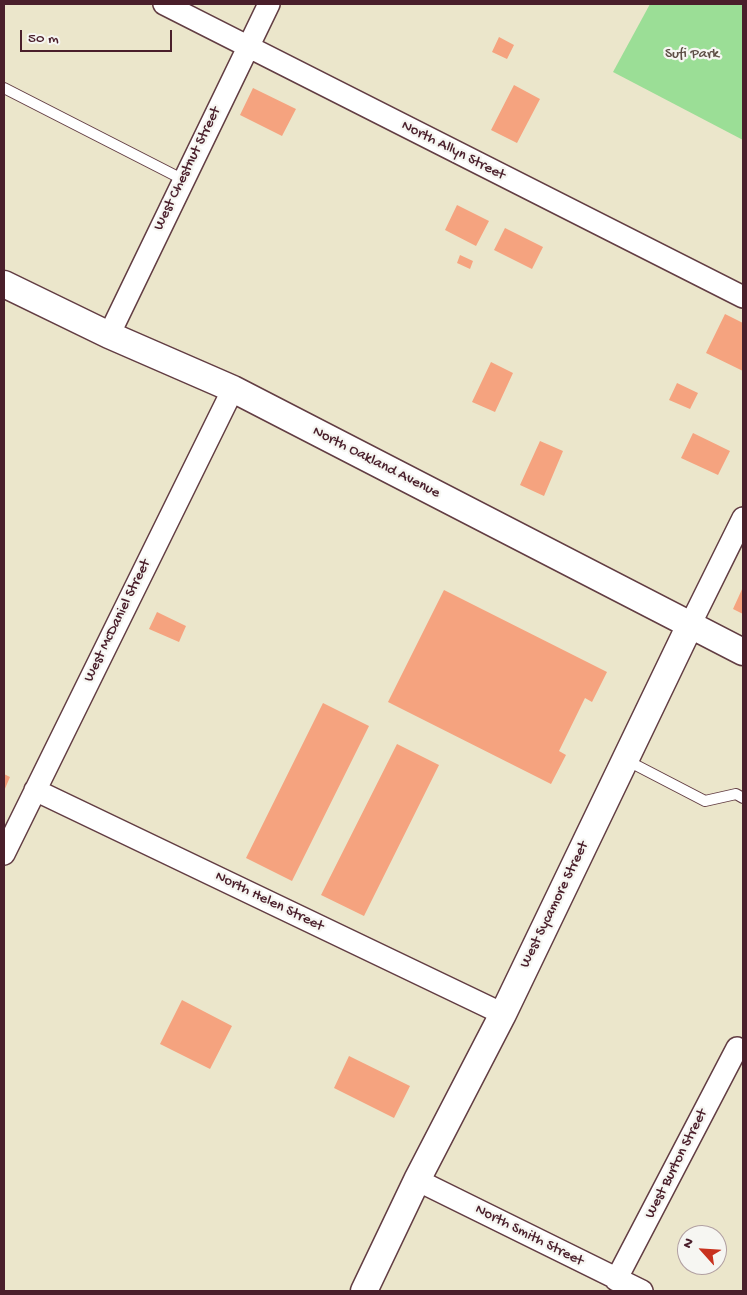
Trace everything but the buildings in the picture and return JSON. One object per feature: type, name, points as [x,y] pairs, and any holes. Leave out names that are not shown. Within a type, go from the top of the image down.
[{"type":"street","name":"North Allyn Street","points":[[164,4],[743,297]]},
{"type":"street","name":"West Chestnut Street","points":[[109,335],[182,180],[269,4]]},
{"type":"street","name":"North Oakland Avenue","points":[[4,284],[109,335],[233,389],[743,652]]},
{"type":"street","name":"West McDaniel Street","points":[[4,854],[233,389]]},
{"type":"street","name":"West Sycamore Street","points":[[364,1291],[417,1180],[503,1014],[743,518]]},
{"type":"street","name":"North Helen Street","points":[[35,790],[503,1014]]},
{"type":"street","name":"West Burton Street","points":[[616,1280],[737,1048]]},
{"type":"street","name":"North Smith Street","points":[[417,1180],[616,1280],[642,1291]]},
{"type":"lane","points":[[4,88],[182,180]]},
{"type":"lane","points":[[626,760],[705,801],[736,794],[743,798]]},
{"type":"green space","name":"Sufi Park","points":[[650,4],[743,4],[743,140],[613,72]]}]
